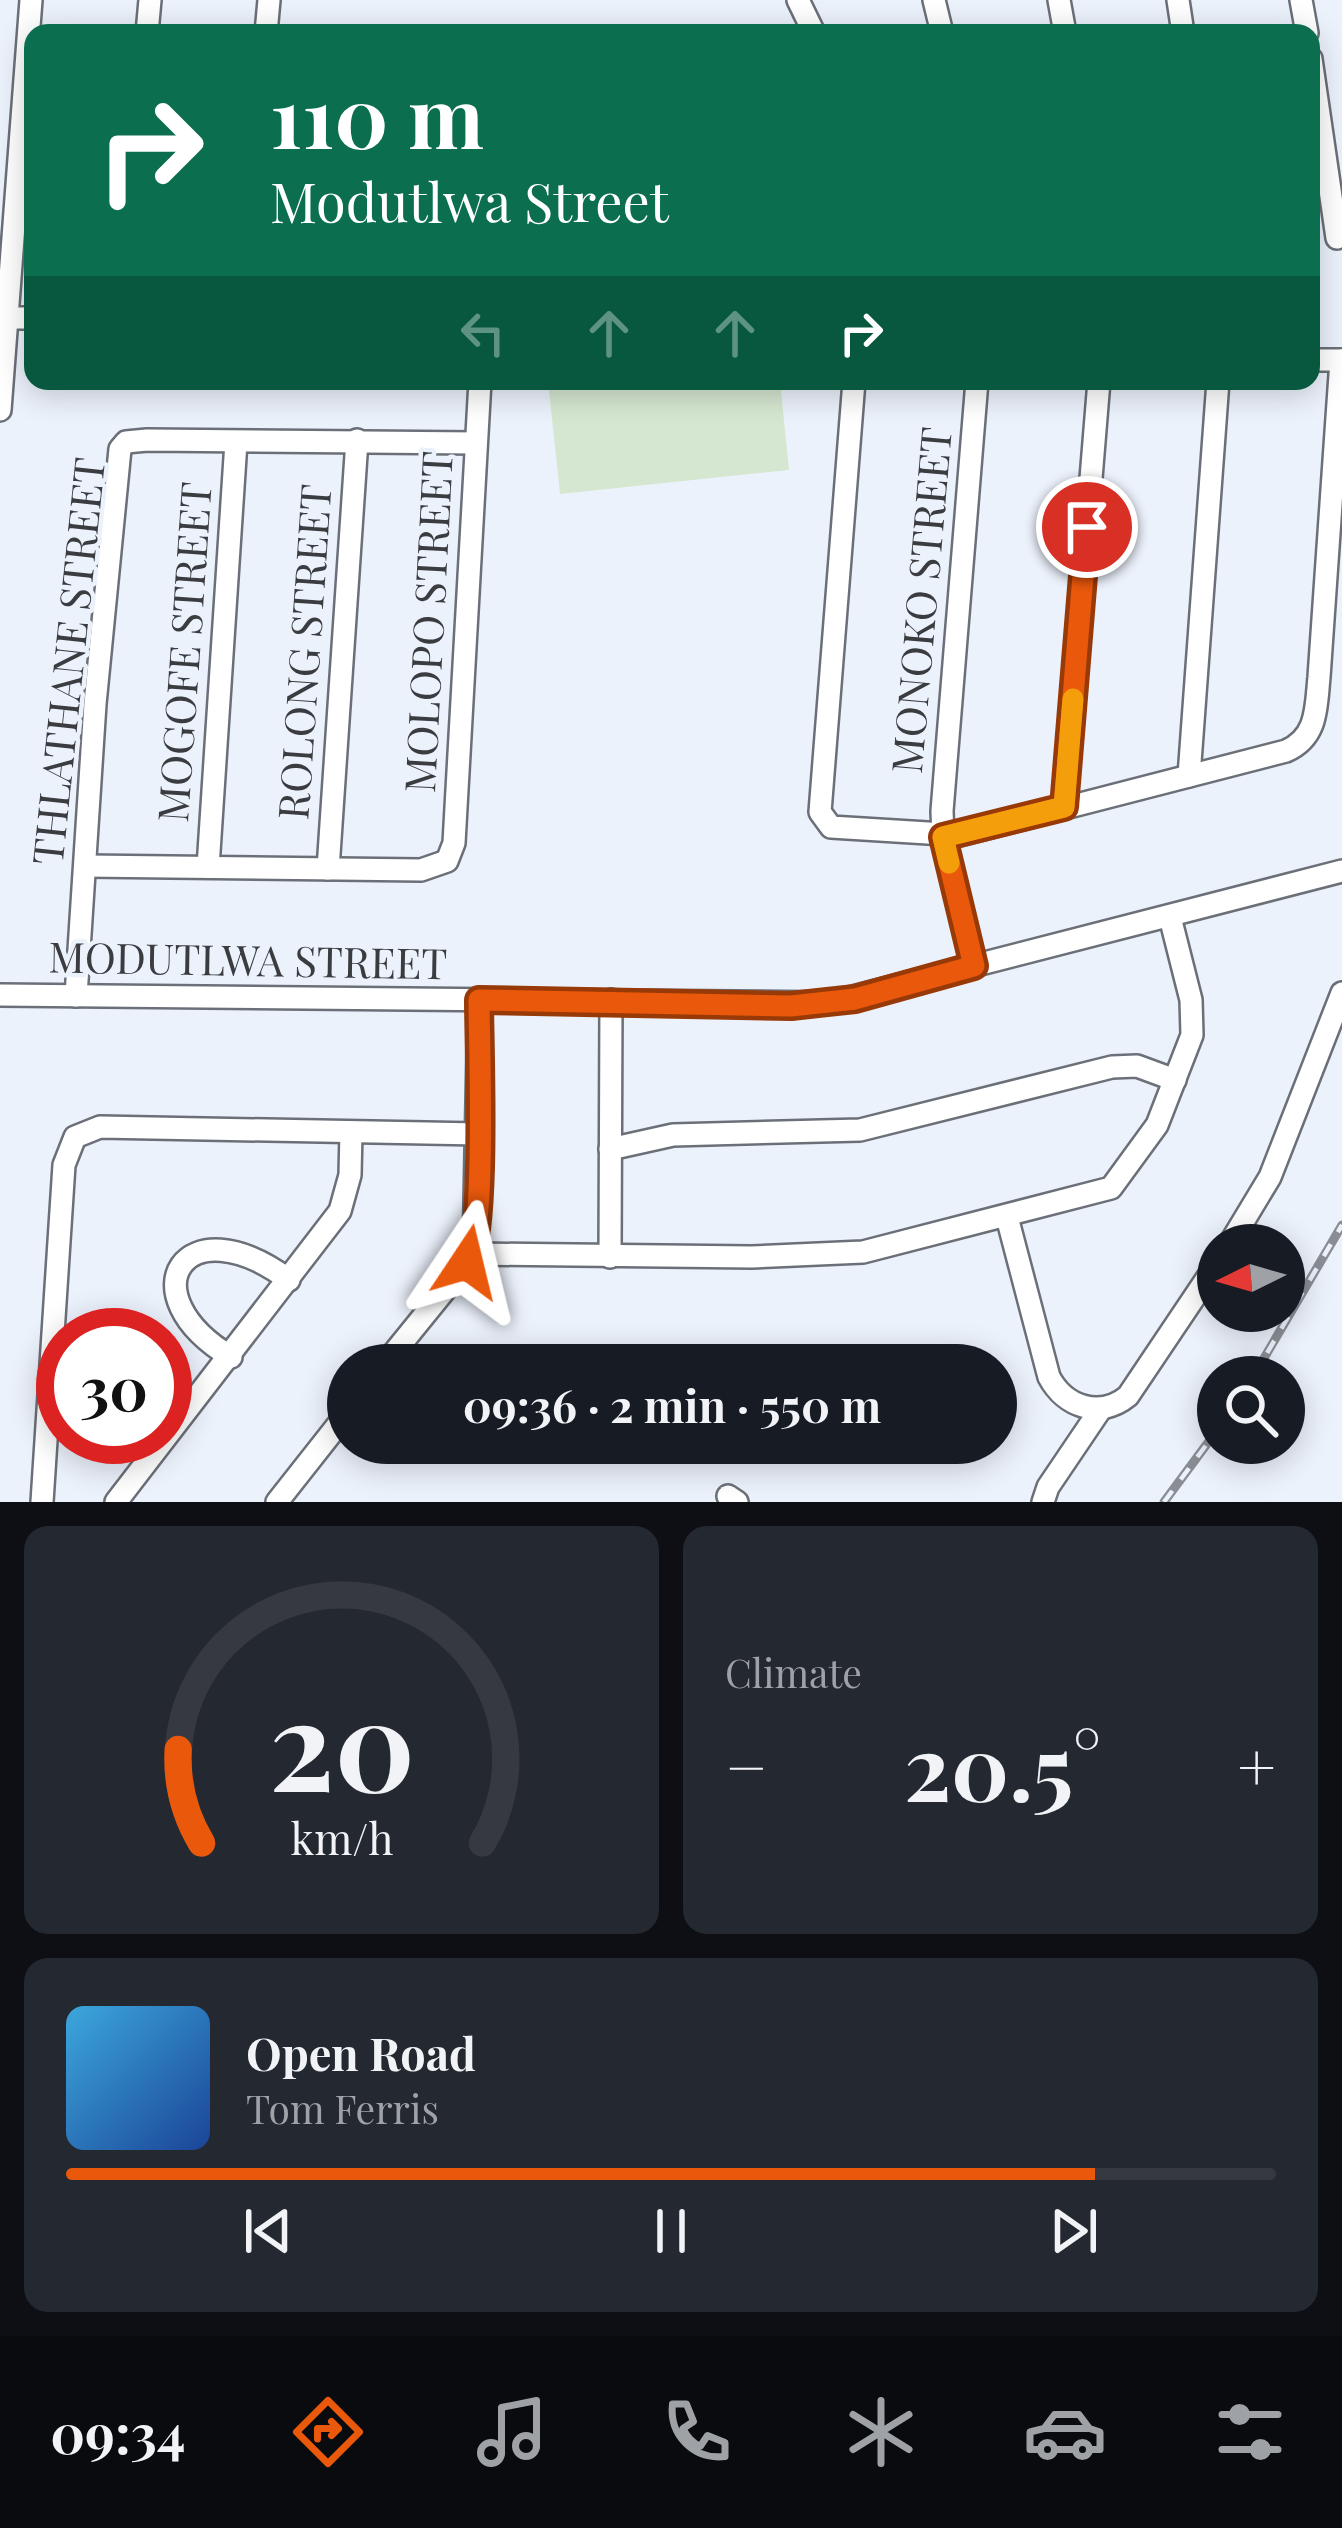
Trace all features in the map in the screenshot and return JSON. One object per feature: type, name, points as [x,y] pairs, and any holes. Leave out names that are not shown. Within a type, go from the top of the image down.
[{"type":"street","points":[[0,410],[24,93]]},
{"type":"street","points":[[1320,139],[1340,238]]},
{"type":"street","points":[[7,318],[24,318]]},
{"type":"street","points":[[853,390],[820,812],[831,827],[943,837],[1286,751],[1306,737],[1313,723],[1319,677],[1342,360]]},
{"type":"street","name":"MOLOPO STREET","points":[[328,869],[430,870],[443,865],[454,843],[479,390]]},
{"type":"street","name":"MONOKO STREET","points":[[974,966],[943,837],[944,768],[976,390]]},
{"type":"street","points":[[1064,807],[1098,390]]},
{"type":"street","points":[[1189,776],[1217,390]]},
{"type":"street","name":"THLATHANE STREET","points":[[76,996],[119,451],[126,442],[147,440],[236,442]]},
{"type":"street","name":"ROLONG STREET","points":[[328,869],[357,440]]},
{"type":"street","points":[[236,442],[476,442]]},
{"type":"street","name":"MOGOFE STREET","points":[[208,867],[236,442]]},
{"type":"street","points":[[85,866],[328,869]]},
{"type":"street","name":"MODUTLWA STREET","points":[[0,994],[829,1003],[1342,872]]},
{"type":"street","points":[[474,1254],[610,1257],[863,1252],[1116,1184],[1157,1125],[1190,1041],[1193,1018],[1170,917]]},
{"type":"street","points":[[1242,1224],[1270,1177],[1342,993]]},
{"type":"street","points":[[401,1344],[474,1254],[479,1000]]},
{"type":"street","points":[[610,1257],[611,1000]]},
{"type":"street","points":[[610,1149],[673,1135],[860,1130],[1112,1066],[1137,1066],[1175,1080]]},
{"type":"street","points":[[42,1502],[64,1165],[75,1137],[100,1127],[478,1134]]},
{"type":"street","points":[[116,1502],[343,1204],[350,1175],[351,1132]]},
{"type":"street","points":[[1007,1217],[1054,1385],[1073,1403],[1100,1410]]},
{"type":"street","points":[[230,1357],[190,1328],[178,1308],[177,1281],[186,1262],[201,1251],[228,1247],[255,1256],[289,1280]]},
{"type":"street","points":[[1043,1502],[1048,1487],[1100,1410],[1128,1396],[1197,1293]]},
{"type":"street","points":[[277,1502],[327,1439]]},
{"type":"green space","points":[[549,390],[781,390],[789,470],[560,494]]},
{"type":"railway","points":[[1265,1356],[1342,1225]]},
{"type":"railway","points":[[1164,1502],[1197,1457]]},
{"type":"slow traffic","points":[[949,863],[943,837],[1064,807],[1073,699]]},
{"type":"route","points":[[467,1262],[474,1254],[477,1200],[479,1000],[791,1006],[855,999],[974,966],[943,837],[1064,807],[1087,527]]}]
